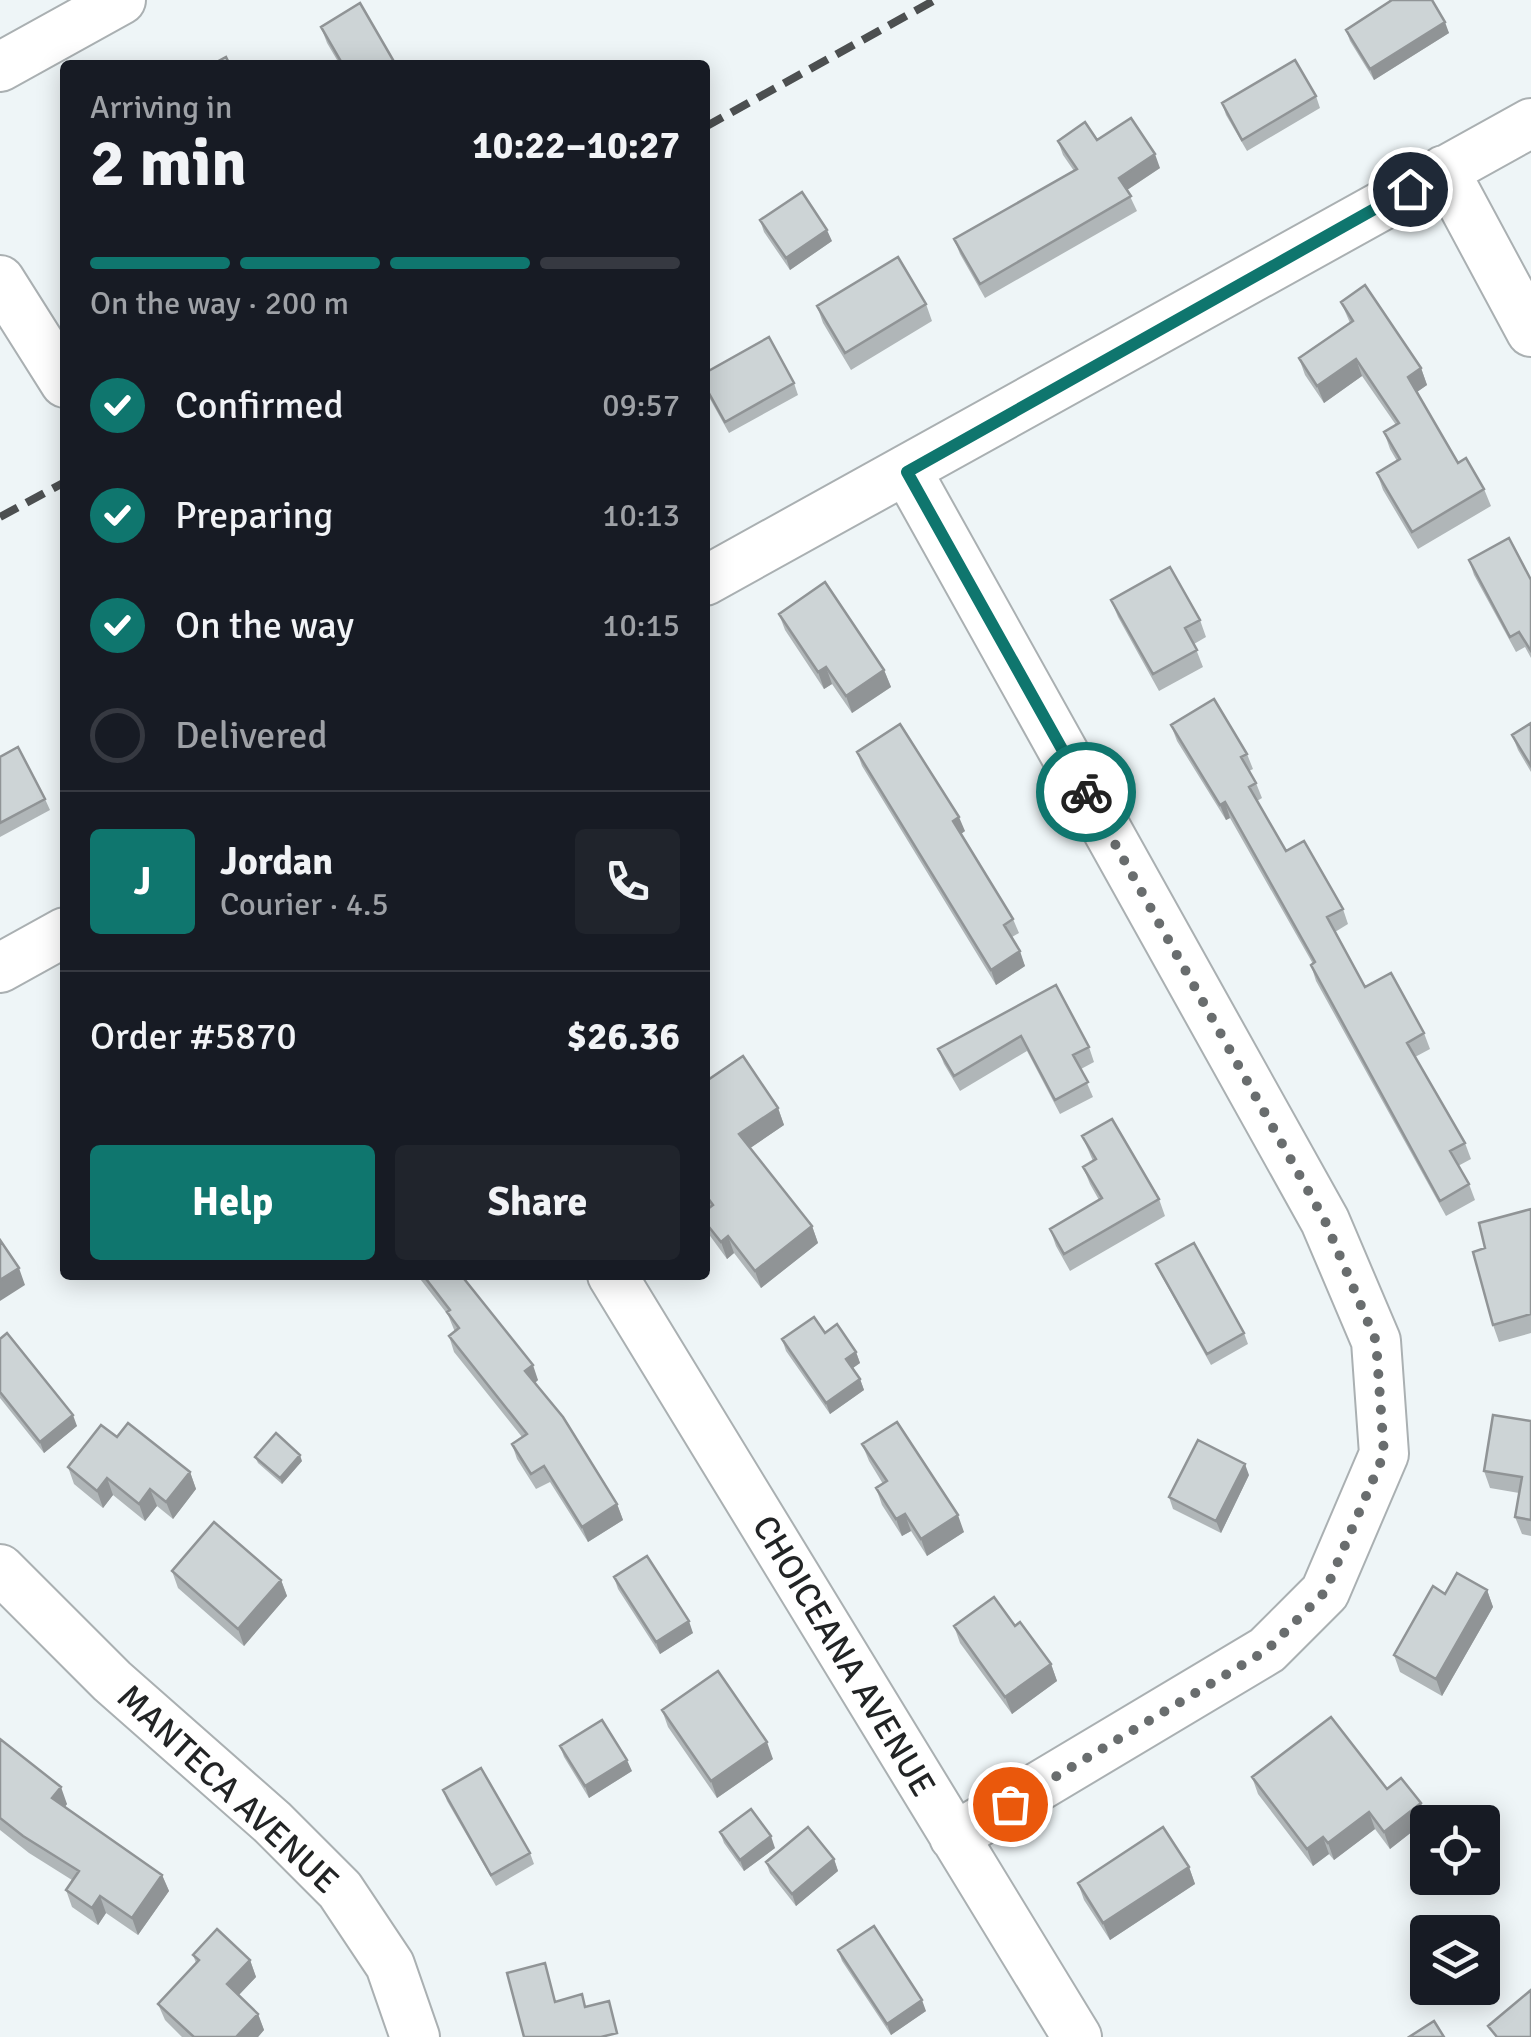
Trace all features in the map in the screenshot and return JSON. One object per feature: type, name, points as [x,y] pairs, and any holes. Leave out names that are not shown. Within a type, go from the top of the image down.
[{"type":"street","points":[[0,66],[120,0]]},
{"type":"street","points":[[710,578],[1531,123]]},
{"type":"street","points":[[1444,170],[1531,332]]},
{"type":"street","points":[[0,280],[60,375]]},
{"type":"street","points":[[907,472],[1325,1221],[1376,1341],[1384,1454],[1325,1592],[1267,1650],[954,1837]]},
{"type":"street","points":[[0,968],[60,935]]},
{"type":"street","name":"CHOICEANA AVENUE","points":[[615,1280],[1078,2037]]},
{"type":"street","name":"MANTECA AVENUE","points":[[0,1568],[112,1681],[272,1822],[340,1890],[390,1965],[416,2037]]},
{"type":"building","points":[[1392,0],[1432,0],[1445,22],[1370,69],[1346,30]]},
{"type":"building","points":[[360,3],[393,60],[340,60],[321,27]]},
{"type":"building","points":[[1295,60],[1316,96],[1242,140],[1222,103]]},
{"type":"building","points":[[1131,118],[1155,154],[1119,178],[1131,196],[980,284],[954,239],[1077,169],[1058,141],[1085,122],[1097,140]]},
{"type":"building","points":[[802,192],[827,230],[786,258],[760,220]]},
{"type":"building","points":[[898,257],[926,304],[845,353],[817,306]]},
{"type":"building","points":[[1365,285],[1421,368],[1408,377],[1458,463],[1466,458],[1484,489],[1412,532],[1377,473],[1400,459],[1384,432],[1399,423],[1356,359],[1317,386],[1299,358],[1353,321],[1341,302]]},
{"type":"building","points":[[769,337],[794,383],[725,422],[710,395],[710,370]]},
{"type":"building","points":[[1509,538],[1531,580],[1531,651],[1519,632],[1510,637],[1469,560]]},
{"type":"building","points":[[1170,567],[1200,620],[1185,628],[1197,650],[1153,674],[1111,600]]},
{"type":"building","points":[[825,582],[884,670],[846,696],[826,667],[818,672],[779,614]]},
{"type":"building","points":[[1214,699],[1247,754],[1241,757],[1256,783],[1249,787],[1286,851],[1304,841],[1343,909],[1327,917],[1365,987],[1391,973],[1424,1033],[1407,1043],[1465,1143],[1450,1151],[1469,1184],[1440,1201],[1311,965],[1315,962],[1225,802],[1220,805],[1171,725]]},
{"type":"building","points":[[1531,723],[1531,766],[1512,735]]},
{"type":"building","points":[[900,724],[959,817],[953,821],[1013,919],[1004,925],[1020,951],[991,970],[857,752]]},
{"type":"building","points":[[18,747],[45,799],[0,823],[0,757]]},
{"type":"building","points":[[1056,985],[1089,1047],[1073,1055],[1088,1082],[1055,1100],[1021,1036],[954,1076],[938,1049]]},
{"type":"building","points":[[743,1056],[778,1108],[739,1134],[812,1226],[755,1271],[728,1236],[721,1242],[710,1228],[710,1079]]},
{"type":"building","points":[[1112,1119],[1159,1199],[1064,1254],[1050,1229],[1102,1198],[1083,1167],[1096,1159],[1082,1136]]},
{"type":"building","points":[[1531,1209],[1531,1314],[1493,1325],[1473,1252],[1485,1248],[1479,1223]]},
{"type":"building","points":[[0,1240],[19,1268],[0,1280]]},
{"type":"building","points":[[1194,1243],[1244,1333],[1207,1354],[1156,1264]]},
{"type":"building","points":[[427,1280],[465,1280],[533,1365],[525,1371],[563,1417],[617,1504],[582,1527],[544,1466],[531,1474],[512,1444],[527,1434],[449,1336],[459,1328],[447,1312],[450,1310]]},
{"type":"building","points":[[814,1317],[825,1333],[837,1324],[856,1352],[846,1359],[860,1379],[826,1403],[782,1339]]},
{"type":"building","points":[[7,1333],[73,1415],[40,1442],[0,1392],[0,1339]]},
{"type":"building","points":[[1493,1415],[1531,1421],[1531,1520],[1515,1517],[1522,1477],[1484,1471]]},
{"type":"building","points":[[897,1422],[958,1515],[921,1539],[905,1514],[896,1519],[876,1488],[887,1481],[862,1444]]},
{"type":"building","points":[[128,1423],[190,1472],[166,1502],[150,1489],[139,1504],[107,1478],[97,1491],[68,1467],[101,1425],[117,1437]]},
{"type":"building","points":[[276,1433],[300,1455],[280,1478],[255,1457]]},
{"type":"building","points":[[1198,1440],[1245,1464],[1216,1521],[1169,1497]]},
{"type":"building","points":[[214,1522],[281,1580],[238,1629],[172,1571]]},
{"type":"building","points":[[647,1556],[689,1621],[656,1642],[614,1577]]},
{"type":"building","points":[[1457,1573],[1487,1590],[1436,1679],[1394,1655],[1433,1586],[1445,1594]]},
{"type":"building","points":[[994,1597],[1015,1626],[1020,1622],[1051,1664],[1005,1697],[954,1626]]},
{"type":"building","points":[[718,1671],[767,1742],[711,1781],[662,1710]]},
{"type":"building","points":[[1331,1717],[1387,1789],[1401,1778],[1421,1803],[1410,1805],[1410,1812],[1384,1832],[1369,1812],[1328,1843],[1323,1837],[1307,1849],[1252,1777]]},
{"type":"building","points":[[602,1720],[627,1760],[585,1786],[560,1746]]},
{"type":"building","points":[[0,1739],[61,1787],[52,1798],[162,1875],[132,1918],[100,1896],[92,1908],[66,1890],[79,1871],[0,1818]]},
{"type":"building","points":[[481,1768],[530,1853],[491,1875],[443,1790]]},
{"type":"building","points":[[751,1809],[771,1836],[740,1860],[720,1832]]},
{"type":"building","points":[[808,1827],[834,1859],[792,1894],[766,1862]]},
{"type":"building","points":[[1163,1827],[1189,1867],[1103,1923],[1078,1883]]},
{"type":"building","points":[[874,1926],[922,2000],[887,2024],[838,1950]]},
{"type":"building","points":[[217,1929],[250,1960],[227,1984],[258,2014],[236,2037],[194,2037],[158,2004],[199,1960],[193,1955]]},
{"type":"building","points":[[545,1963],[555,2002],[582,1994],[585,2007],[609,2001],[617,2033],[601,2037],[524,2037],[507,1973]]},
{"type":"building","points":[[1531,1990],[1531,2037],[1497,2037],[1488,2026]]},
{"type":"building","points":[[1434,2021],[1444,2037],[1409,2037]]},
{"type":"railway","points":[[710,124],[935,0]]},
{"type":"railway","points":[[0,517],[60,485]]},
{"type":"way so far","points":[[1010,1804],[1267,1650],[1325,1592],[1360,1518],[1384,1454],[1376,1341],[1325,1221],[1086,792]]},
{"type":"route","points":[[1086,792],[907,472],[1410,189]]}]
